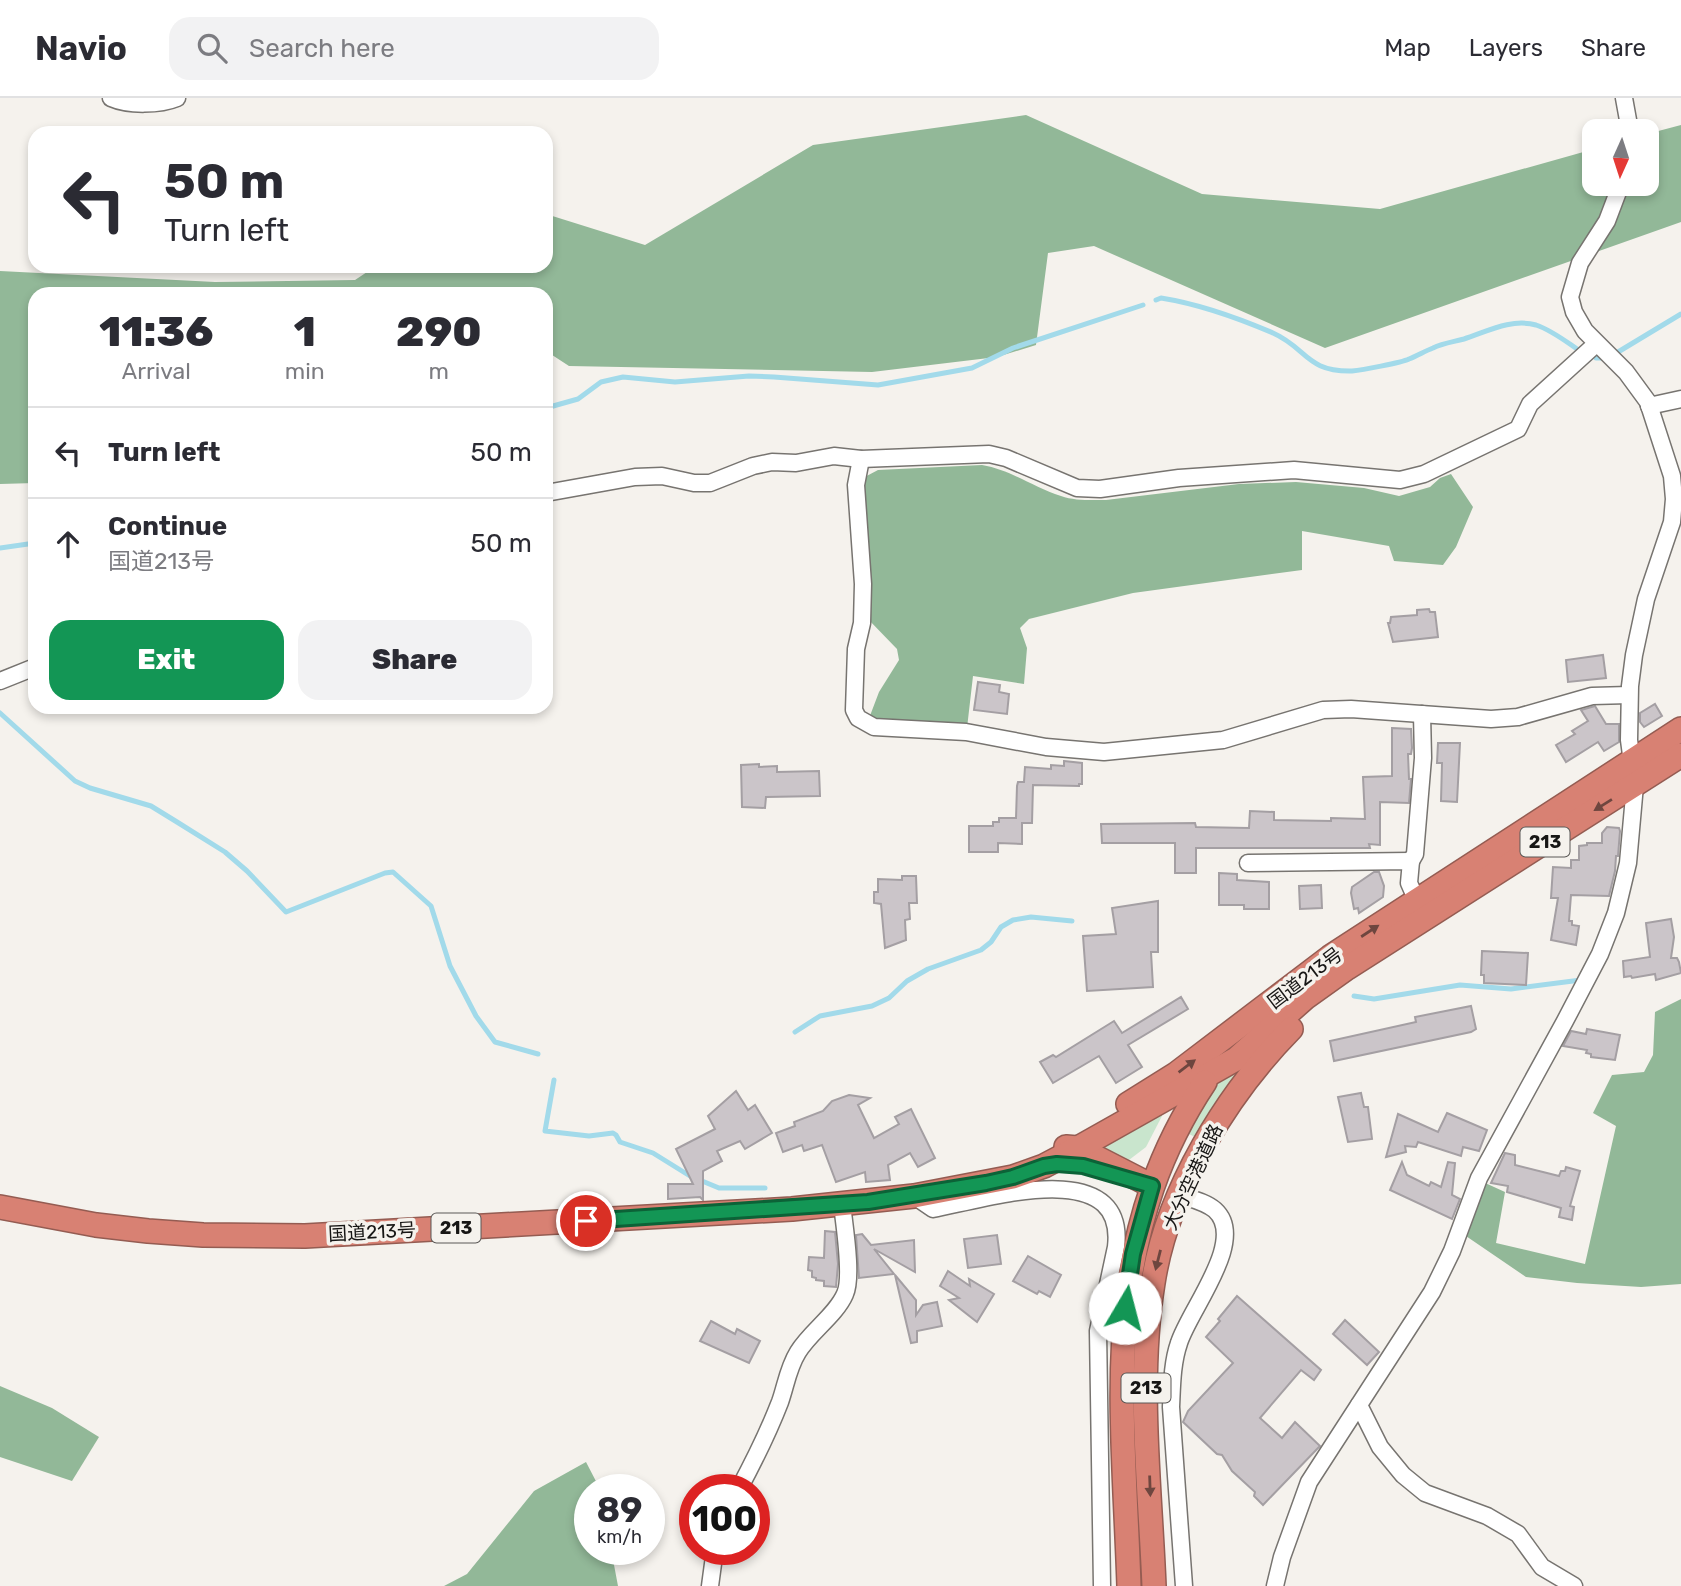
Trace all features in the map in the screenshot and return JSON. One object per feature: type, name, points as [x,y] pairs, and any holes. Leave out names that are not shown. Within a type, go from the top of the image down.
[{"type":"highway","name":"国道213号","points":[[914,1196],[1031,1155],[1154,1089],[1330,957],[1681,729]]},
{"type":"highway","name":"国道213号","points":[[0,1207],[96,1225],[244,1236],[424,1230],[778,1210],[914,1196],[1013,1177],[1044,1166],[1208,1077],[1247,1051],[1325,983],[1681,755]]},
{"type":"highway","name":"大分空港道路","points":[[1154,1586],[1146,1352],[1153,1280],[1180,1195],[1224,1112],[1254,1069],[1323,998],[1408,930]]},
{"type":"highway","name":"大分空港道路","points":[[1129,1586],[1122,1350],[1128,1282],[1140,1223],[1173,1133],[1230,1045],[1275,1000]]},
{"type":"highway","points":[[998,1168],[1032,1163],[1064,1147],[1078,1148],[1152,1186]]},
{"type":"highway","points":[[1044,1166],[1083,1166],[1180,1195]]},
{"type":"street","points":[[111,98],[119,102],[166,103],[177,98]]},
{"type":"street","points":[[1624,98],[1628,119]]},
{"type":"street","points":[[1275,1586],[1282,1557],[1309,1482],[1432,1292],[1452,1251],[1479,1178],[1600,954],[1616,913],[1628,863],[1635,785],[1629,740],[1629,695],[1634,655],[1646,599],[1672,522],[1675,499],[1672,475],[1649,406],[1626,372],[1596,344],[1574,312],[1570,297],[1580,263],[1607,221],[1616,196]]},
{"type":"street","points":[[553,492],[635,477],[662,476],[694,483],[710,483],[753,466],[772,462],[796,463],[834,456],[860,459],[989,454],[1006,458],[1077,488],[1112,488],[1179,478],[1294,470],[1400,480],[1424,474],[1518,429],[1530,404],[1596,344]]},
{"type":"street","points":[[1649,406],[1681,399]]},
{"type":"street","points":[[860,459],[856,485],[863,584],[862,623],[856,649],[854,710],[858,718],[874,727],[966,732],[1046,747],[1104,752],[1223,740],[1323,710],[1351,709],[1504,718],[1518,717],[1592,695],[1629,695]]},
{"type":"street","points":[[0,681],[28,670]]},
{"type":"street","points":[[1417,901],[1409,883],[1411,861],[1415,854],[1423,758],[1422,714]]},
{"type":"street","points":[[1248,863],[1411,861]]},
{"type":"street","points":[[914,1196],[933,1209],[1038,1191],[1074,1190],[1098,1198],[1114,1219],[1116,1247],[1098,1331],[1102,1586]]},
{"type":"street","points":[[1180,1195],[1215,1210],[1224,1226],[1226,1238],[1222,1257],[1179,1343],[1172,1383],[1171,1407],[1184,1586]]},
{"type":"street","points":[[747,1474],[759,1452],[789,1369],[799,1350],[845,1294],[846,1246],[842,1204]]},
{"type":"street","points":[[1359,1405],[1380,1447],[1403,1475],[1425,1493],[1487,1516],[1518,1534],[1542,1567],[1574,1586]]},
{"type":"street","points":[[713,1585],[714,1565]]},
{"type":"green space","points":[[1026,115],[1202,194],[1380,209],[1582,152],[1582,196],[1659,196],[1659,131],[1681,125],[1681,222],[1325,348],[1094,246],[1048,253],[1036,345],[997,357],[872,372],[569,366],[553,356],[553,287],[28,287],[28,483],[0,484],[0,271],[215,282],[355,280],[366,273],[553,273],[553,216],[645,245],[813,145]]},
{"type":"green space","points":[[982,465],[1061,496],[1089,500],[1239,484],[1296,482],[1364,488],[1399,496],[1430,487],[1440,478],[1451,474],[1473,507],[1456,547],[1443,565],[1394,561],[1389,546],[1302,531],[1302,570],[1133,593],[1029,619],[1020,628],[1027,648],[1024,684],[973,676],[967,728],[868,721],[879,692],[899,660],[897,649],[866,617],[861,479],[878,470]]},
{"type":"green space","points":[[1681,999],[1681,1284],[1641,1287],[1526,1277],[1463,1234],[1483,1182],[1505,1192],[1496,1243],[1585,1264],[1616,1126],[1593,1113],[1612,1075],[1644,1072],[1653,1055],[1655,1012]]},
{"type":"green space","points":[[1242,1068],[1197,1138],[1185,1132],[1219,1078]]},
{"type":"green space","points":[[1162,1112],[1146,1147],[1125,1163],[1101,1152],[1100,1141]]},
{"type":"green space","points":[[0,1386],[52,1408],[99,1437],[72,1481],[0,1457]]},
{"type":"green space","points":[[586,1462],[592,1474],[574,1474],[574,1565],[614,1565],[618,1586],[444,1586],[467,1574],[534,1491]]},
{"type":"building","points":[[1429,609],[1430,612],[1435,612],[1438,637],[1393,642],[1388,623],[1391,617],[1417,615],[1417,610]]},
{"type":"building","points":[[1603,655],[1606,678],[1568,682],[1566,660]]},
{"type":"building","points":[[978,682],[1000,685],[999,692],[1009,694],[1007,714],[974,710]]},
{"type":"building","points":[[1655,704],[1662,716],[1644,727],[1640,722],[1640,713]]},
{"type":"building","points":[[1595,706],[1606,724],[1619,724],[1619,742],[1604,751],[1598,742],[1566,762],[1556,745],[1575,734],[1572,731],[1588,721],[1581,710]]},
{"type":"building","points":[[1392,728],[1411,729],[1412,748],[1411,754],[1408,754],[1411,779],[1409,803],[1380,802],[1380,845],[1369,844],[1370,848],[1196,848],[1196,873],[1175,873],[1175,843],[1102,843],[1101,824],[1195,823],[1196,827],[1249,828],[1250,811],[1274,812],[1274,820],[1365,819],[1363,777],[1392,776]]},
{"type":"building","points":[[1438,743],[1460,743],[1457,802],[1441,801],[1442,763],[1437,763]]},
{"type":"building","points":[[1064,761],[1082,763],[1082,784],[1033,785],[1032,823],[1022,823],[1022,844],[998,843],[998,852],[969,852],[969,826],[993,826],[993,822],[999,822],[999,818],[1016,818],[1017,786],[1018,782],[1024,782],[1025,767],[1051,769],[1051,765],[1064,766]]},
{"type":"building","points":[[759,764],[759,767],[777,766],[777,772],[819,771],[820,796],[766,797],[765,808],[742,807],[741,765]]},
{"type":"building","points":[[1607,827],[1619,828],[1620,831],[1618,856],[1609,896],[1571,895],[1569,921],[1572,921],[1572,925],[1579,926],[1576,945],[1551,940],[1558,898],[1551,898],[1553,867],[1571,868],[1571,860],[1579,860],[1579,846],[1602,843],[1602,833]]},
{"type":"building","points":[[1374,872],[1379,872],[1384,886],[1383,897],[1359,913],[1358,908],[1354,909],[1352,887]]},
{"type":"building","points":[[1219,873],[1237,874],[1237,880],[1269,882],[1269,909],[1219,905]]},
{"type":"building","points":[[902,876],[916,876],[917,903],[909,903],[910,919],[905,920],[906,940],[885,948],[881,904],[874,903],[874,892],[878,892],[878,879],[902,880]]},
{"type":"building","points":[[1321,885],[1322,908],[1300,909],[1299,886]]},
{"type":"building","points":[[1158,901],[1158,952],[1151,952],[1153,987],[1087,991],[1083,936],[1116,934],[1112,908]]},
{"type":"building","points":[[1671,919],[1674,937],[1671,958],[1677,958],[1681,973],[1656,980],[1655,974],[1624,977],[1623,961],[1650,957],[1646,923]]},
{"type":"building","points":[[1482,951],[1528,953],[1526,985],[1484,983],[1484,975],[1481,975]]},
{"type":"building","points":[[1181,997],[1188,1009],[1128,1045],[1142,1067],[1116,1083],[1099,1056],[1053,1083],[1040,1062],[1053,1055],[1056,1057],[1114,1021],[1122,1033]]},
{"type":"building","points":[[1471,1006],[1476,1029],[1471,1032],[1334,1061],[1330,1041],[1416,1022],[1415,1017]]},
{"type":"building","points":[[1587,1029],[1620,1035],[1615,1060],[1591,1057],[1591,1054],[1586,1053],[1587,1050],[1563,1046],[1571,1031],[1586,1034]]},
{"type":"building","points":[[736,1091],[748,1110],[755,1105],[772,1133],[745,1149],[740,1141],[717,1151],[722,1161],[703,1171],[703,1200],[700,1197],[668,1199],[668,1184],[693,1184],[676,1149],[715,1129],[708,1116]]},
{"type":"building","points":[[1361,1093],[1364,1107],[1368,1107],[1372,1139],[1348,1142],[1338,1097]]},
{"type":"building","points":[[849,1095],[870,1098],[858,1105],[874,1138],[899,1124],[895,1117],[911,1109],[935,1158],[918,1167],[910,1153],[888,1165],[890,1180],[866,1182],[865,1172],[836,1182],[822,1145],[804,1151],[802,1145],[783,1152],[776,1133],[795,1126],[794,1122],[823,1111],[832,1101]]},
{"type":"building","points":[[1447,1113],[1487,1130],[1479,1151],[1463,1147],[1461,1156],[1418,1142],[1416,1147],[1405,1146],[1406,1152],[1386,1157],[1398,1114],[1438,1132]]},
{"type":"building","points":[[1505,1153],[1515,1155],[1515,1165],[1559,1176],[1566,1167],[1580,1171],[1570,1206],[1574,1207],[1572,1220],[1559,1217],[1561,1208],[1507,1192],[1508,1186],[1491,1183]]},
{"type":"building","points":[[1402,1162],[1407,1175],[1429,1186],[1431,1182],[1441,1187],[1448,1162],[1455,1163],[1452,1195],[1460,1199],[1452,1219],[1390,1190]]},
{"type":"building","points":[[825,1231],[835,1232],[838,1264],[836,1287],[824,1286],[824,1281],[816,1280],[812,1277],[812,1271],[808,1270],[809,1257],[824,1258]]},
{"type":"building","points":[[862,1234],[871,1245],[914,1240],[915,1272],[874,1249],[894,1274],[859,1278],[856,1235]]},
{"type":"building","points":[[997,1235],[1001,1264],[968,1268],[964,1239]]},
{"type":"building","points":[[1028,1256],[1061,1275],[1050,1297],[1039,1291],[1037,1294],[1013,1281]]},
{"type":"building","points":[[948,1271],[970,1286],[969,1279],[994,1294],[977,1322],[949,1300],[959,1298],[940,1286]]},
{"type":"building","points":[[895,1275],[916,1300],[916,1315],[923,1305],[937,1302],[942,1326],[917,1331],[917,1342],[911,1343]]},
{"type":"building","points":[[1237,1296],[1321,1370],[1314,1380],[1301,1370],[1260,1418],[1282,1438],[1295,1422],[1320,1446],[1263,1505],[1254,1496],[1255,1492],[1232,1471],[1222,1455],[1217,1454],[1183,1422],[1188,1411],[1233,1363],[1206,1337]]},
{"type":"building","points":[[1345,1320],[1379,1352],[1367,1365],[1333,1334]]},
{"type":"building","points":[[711,1321],[735,1334],[737,1329],[760,1341],[749,1363],[700,1341]]},
{"type":"waterway","points":[[1156,300],[1161,298],[1190,304],[1246,322],[1284,339],[1325,368],[1337,370],[1352,371],[1398,362],[1441,345],[1517,323],[1542,327],[1577,349]]},
{"type":"waterway","points":[[553,406],[578,399],[601,382],[623,377],[675,382],[749,376],[878,385],[972,368],[1013,348],[1143,305]]},
{"type":"waterway","points":[[1618,352],[1681,314]]},
{"type":"waterway","points":[[1596,358],[1604,358]]},
{"type":"waterway","points":[[0,548],[28,544]]},
{"type":"waterway","points":[[0,713],[75,781],[151,806],[225,852],[286,912],[393,872],[431,906],[450,966],[476,1016],[495,1042],[538,1054]]},
{"type":"waterway","points":[[795,1032],[820,1016],[872,1006],[889,998],[907,981],[928,969],[981,950],[991,942],[1001,927],[1013,920],[1031,917],[1072,921]]},
{"type":"waterway","points":[[1354,996],[1374,999],[1460,985],[1511,989],[1581,980]]},
{"type":"waterway","points":[[554,1080],[545,1131],[589,1136],[613,1133],[620,1142],[653,1153],[690,1176],[719,1188],[765,1188]]},
{"type":"route","points":[[586,1221],[868,1202],[986,1183],[1044,1166],[1083,1166],[1152,1186],[1133,1254],[1125,1308]]}]
